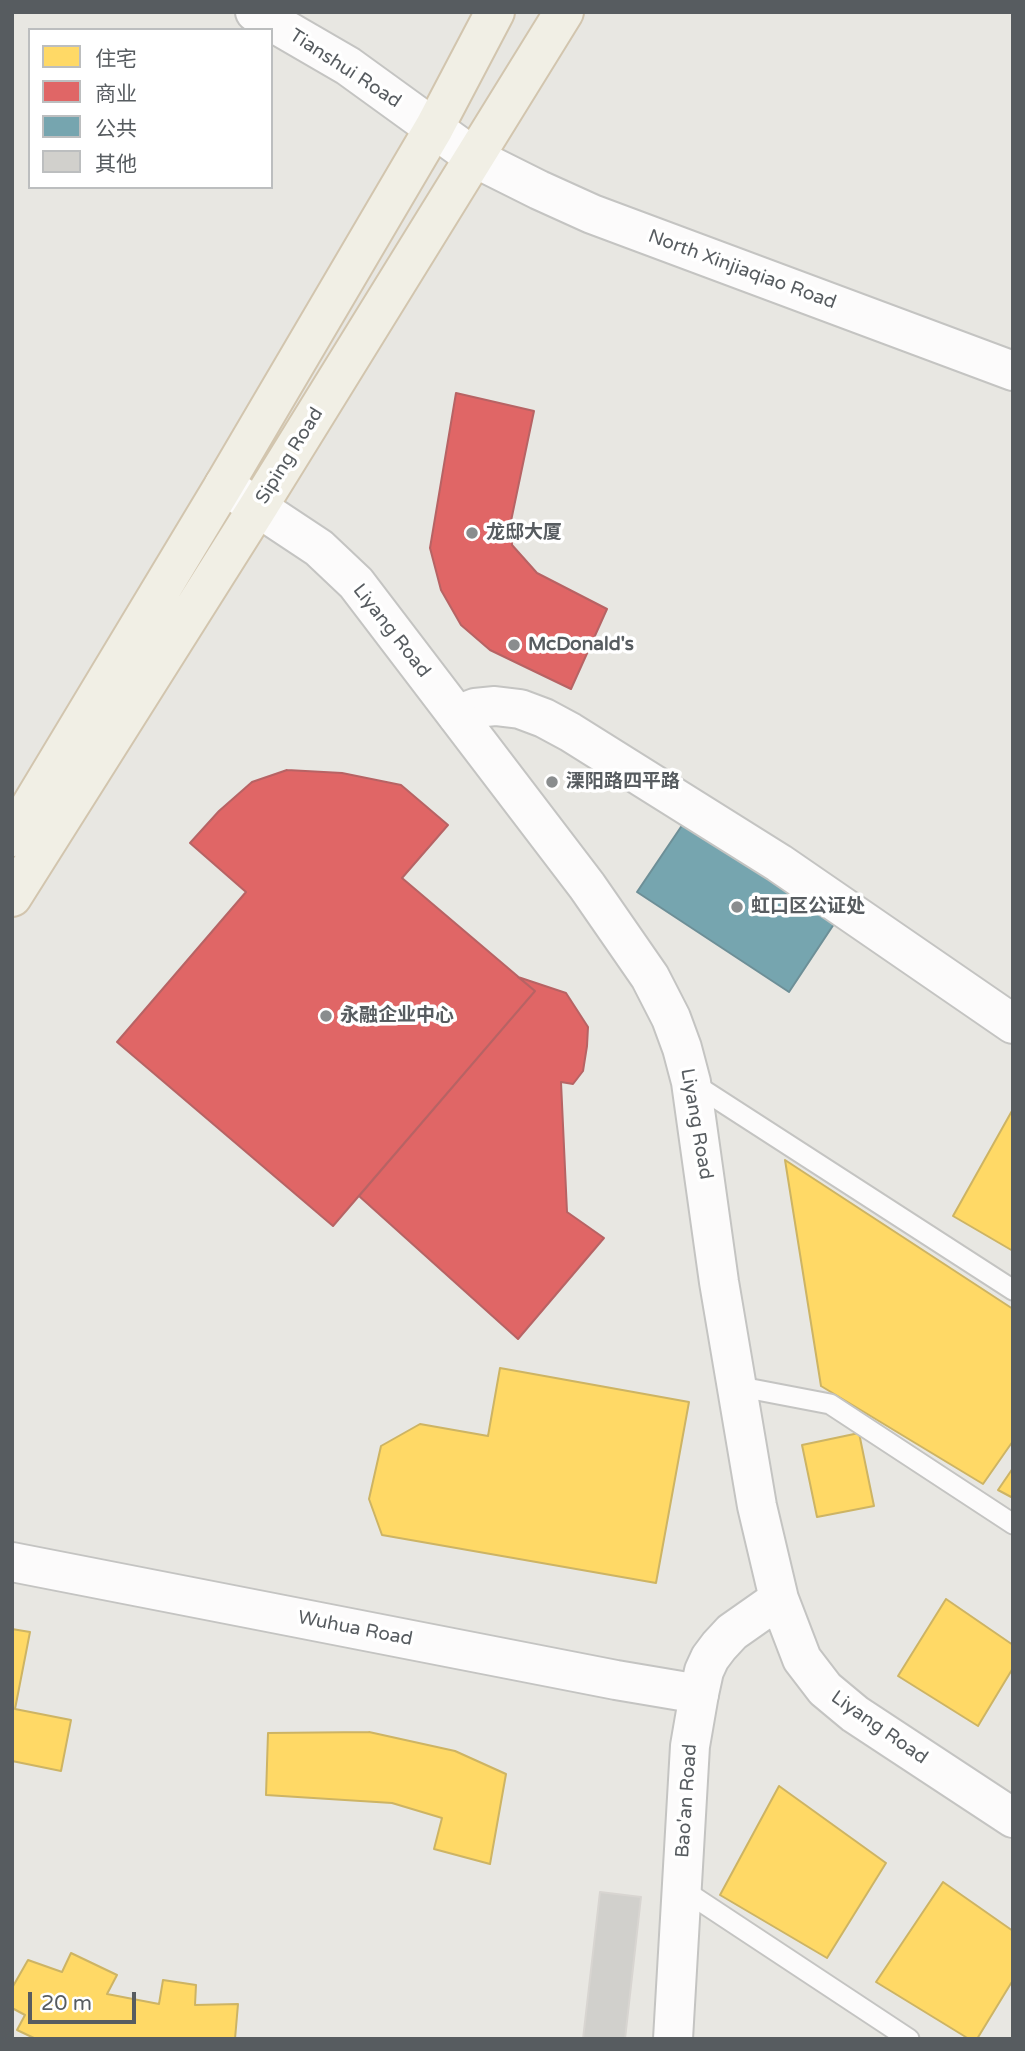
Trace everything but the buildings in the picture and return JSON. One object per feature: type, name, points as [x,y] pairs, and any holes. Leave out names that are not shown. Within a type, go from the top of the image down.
[{"type":"main road","points":[[12,837],[224,485],[434,128],[495,12]]},
{"type":"main road","name":"Siping Road","points":[[12,897],[258,507],[564,12]]},
{"type":"street","name":"Tianshui Road","points":[[255,12],[348,66],[475,158]]},
{"type":"street","name":"North Xinjiaqiao Road","points":[[475,158],[592,214],[1013,371]]},
{"type":"street","name":"Liyang Road","points":[[224,485],[318,548],[356,583],[587,886],[644,968],[671,1018],[691,1082],[757,1506],[779,1599],[802,1659],[825,1689],[855,1714],[1013,1818]]},
{"type":"street","points":[[457,715],[475,708],[495,706],[520,709],[570,732],[779,863],[1013,1024]]},
{"type":"street","name":"Wuhua Road","points":[[12,1562],[616,1680],[699,1693]]},
{"type":"street","name":"Bao'an Road","points":[[673,2039],[690,1746],[704,1671],[719,1646],[732,1632],[779,1599]]},
{"type":"lane","points":[[691,1082],[1013,1290]]},
{"type":"lane","points":[[737,1386],[830,1404],[1013,1524]]},
{"type":"lane","points":[[682,1889],[909,2039]]},
{"type":"place","name":"龙邸大厦","points":[[472,533]]},
{"type":"place","name":"McDonald's","points":[[514,645]]},
{"type":"place","name":"溧阳路四平路","points":[[552,782]]},
{"type":"place","name":"虹口区公证处","points":[[737,907]]},
{"type":"place","name":"永融企业中心","points":[[326,1016]]}]
